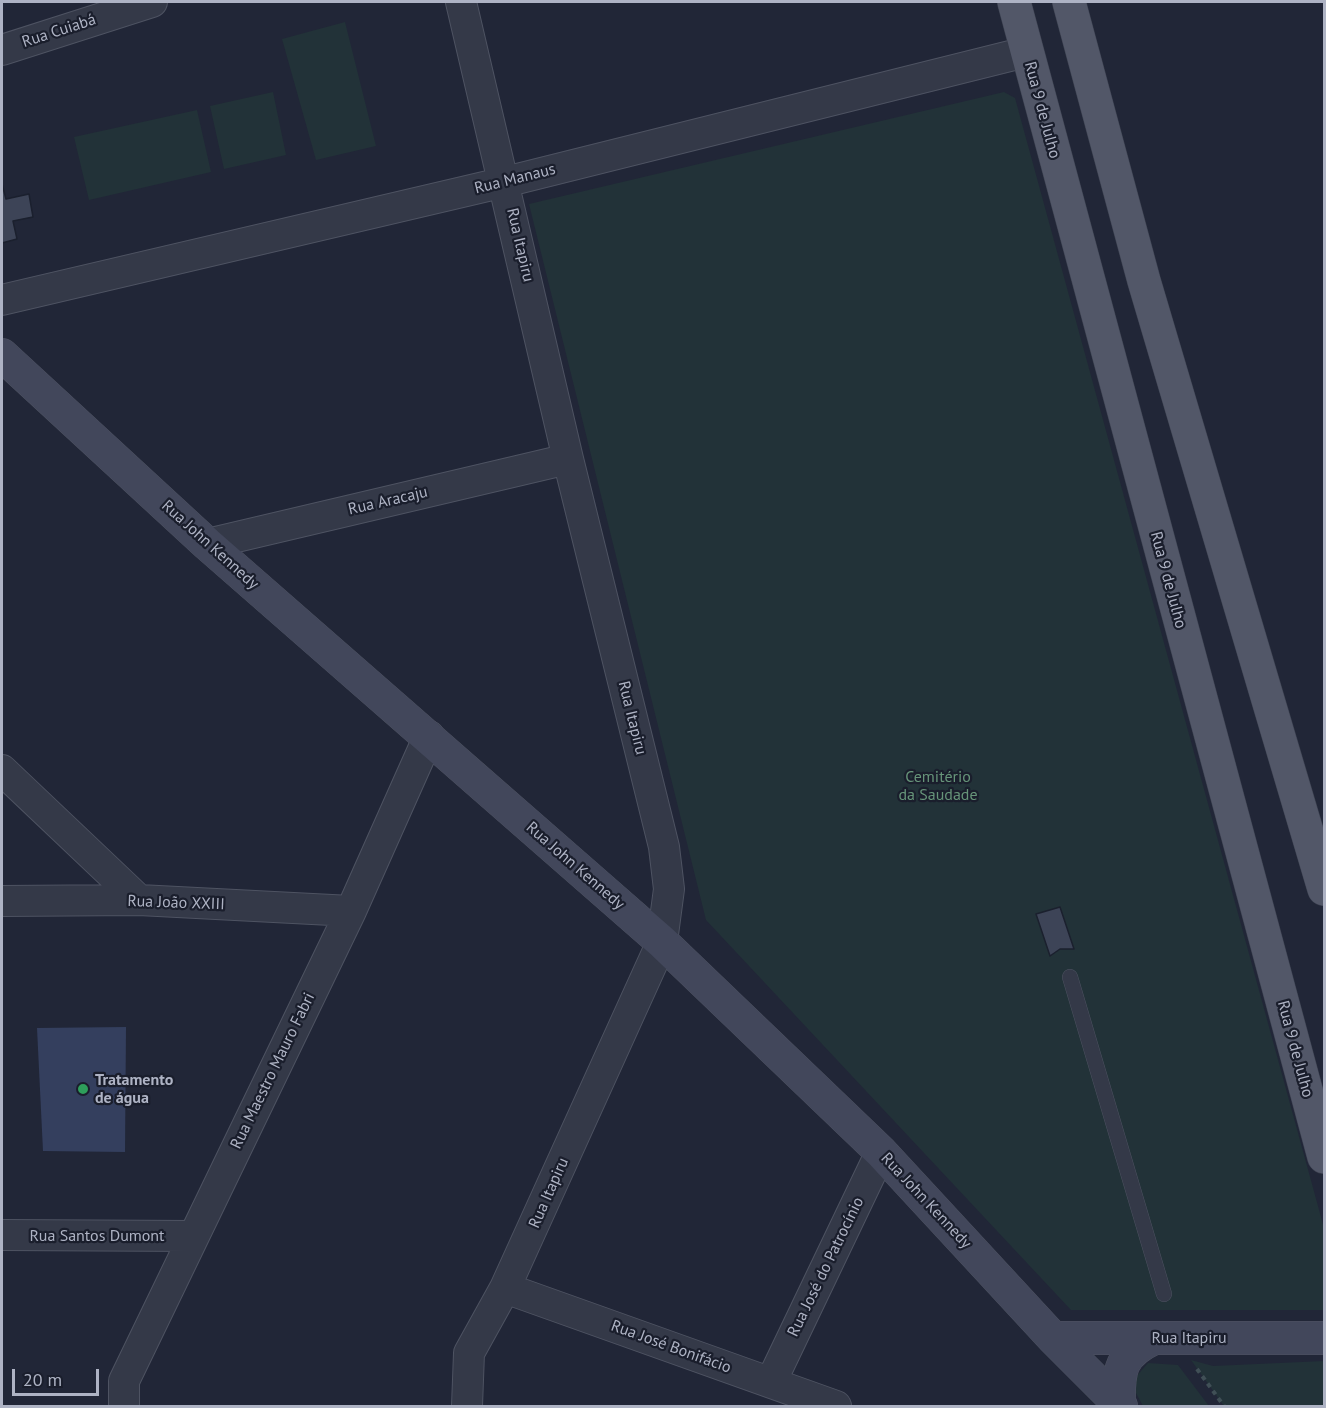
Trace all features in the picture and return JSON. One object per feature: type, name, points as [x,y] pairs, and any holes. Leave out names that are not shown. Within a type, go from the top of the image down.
[{"type":"main road","name":"Rua 9 de Julho","points":[[1014,2],[1324,1157]]},
{"type":"main road","points":[[1069,2],[1144,281],[1324,889]]},
{"type":"street","name":"Rua Cuiabá","points":[[2,50],[113,7],[152,2]]},
{"type":"street","name":"Rua Itapiru","points":[[461,2],[505,182],[568,459],[664,848],[669,889],[662,942],[505,1288],[469,1353],[467,1407]]},
{"type":"street","name":"Rua Manaus","points":[[2,300],[505,182],[1026,52]]},
{"type":"street","name":"Rua John Kennedy","points":[[2,355],[207,544],[662,942],[881,1152],[1053,1338],[1120,1406]]},
{"type":"street","name":"Rua Aracaju","points":[[207,544],[568,459]]},
{"type":"street","name":"Rua Maestro Mauro Fabri","points":[[124,1407],[124,1381],[351,911],[429,736]]},
{"type":"street","points":[[2,770],[139,900]]},
{"type":"street","name":"Rua João XXIII","points":[[2,901],[139,900],[351,911]]},
{"type":"street","name":"Rua José do Patrocínio","points":[[771,1382],[881,1152]]},
{"type":"street","name":"Rua Santos Dumont","points":[[2,1235],[193,1236]]},
{"type":"street","name":"Rua José Bonifácio","points":[[505,1288],[836,1407]]},
{"type":"street","name":"Rua Itapiru","points":[[1053,1338],[1324,1338]]},
{"type":"street","points":[[1120,1406],[1118,1377],[1126,1358],[1136,1347],[1154,1338]]},
{"type":"lane","points":[[1070,977],[1164,1294]]},
{"type":"green space","points":[[345,22],[376,146],[316,160],[282,39]]},
{"type":"green space","points":[[273,92],[286,155],[224,169],[210,106]]},
{"type":"green space","name":"Cemitério da Saudade","points":[[1004,92],[1015,98],[1324,1228],[1324,1310],[1071,1310],[706,920],[529,204]]},
{"type":"green space","points":[[197,110],[211,172],[89,200],[74,137]]},
{"type":"green space","points":[[1191,1360],[1213,1366],[1324,1361],[1324,1406],[1224,1406]]},
{"type":"green space","points":[[1148,1363],[1178,1365],[1209,1406],[1143,1406],[1136,1393],[1135,1378]]},
{"type":"water","name":"Tratamento de água","points":[[126,1027],[125,1152],[43,1151],[37,1028]]},
{"type":"building","points":[[2,184],[6,199],[29,194],[33,217],[13,221],[17,239],[2,243]]},
{"type":"building","points":[[1060,907],[1074,949],[1060,949],[1050,956],[1036,914]]},
{"type":"place","name":"Tratamento de água","points":[[83,1089]]}]
